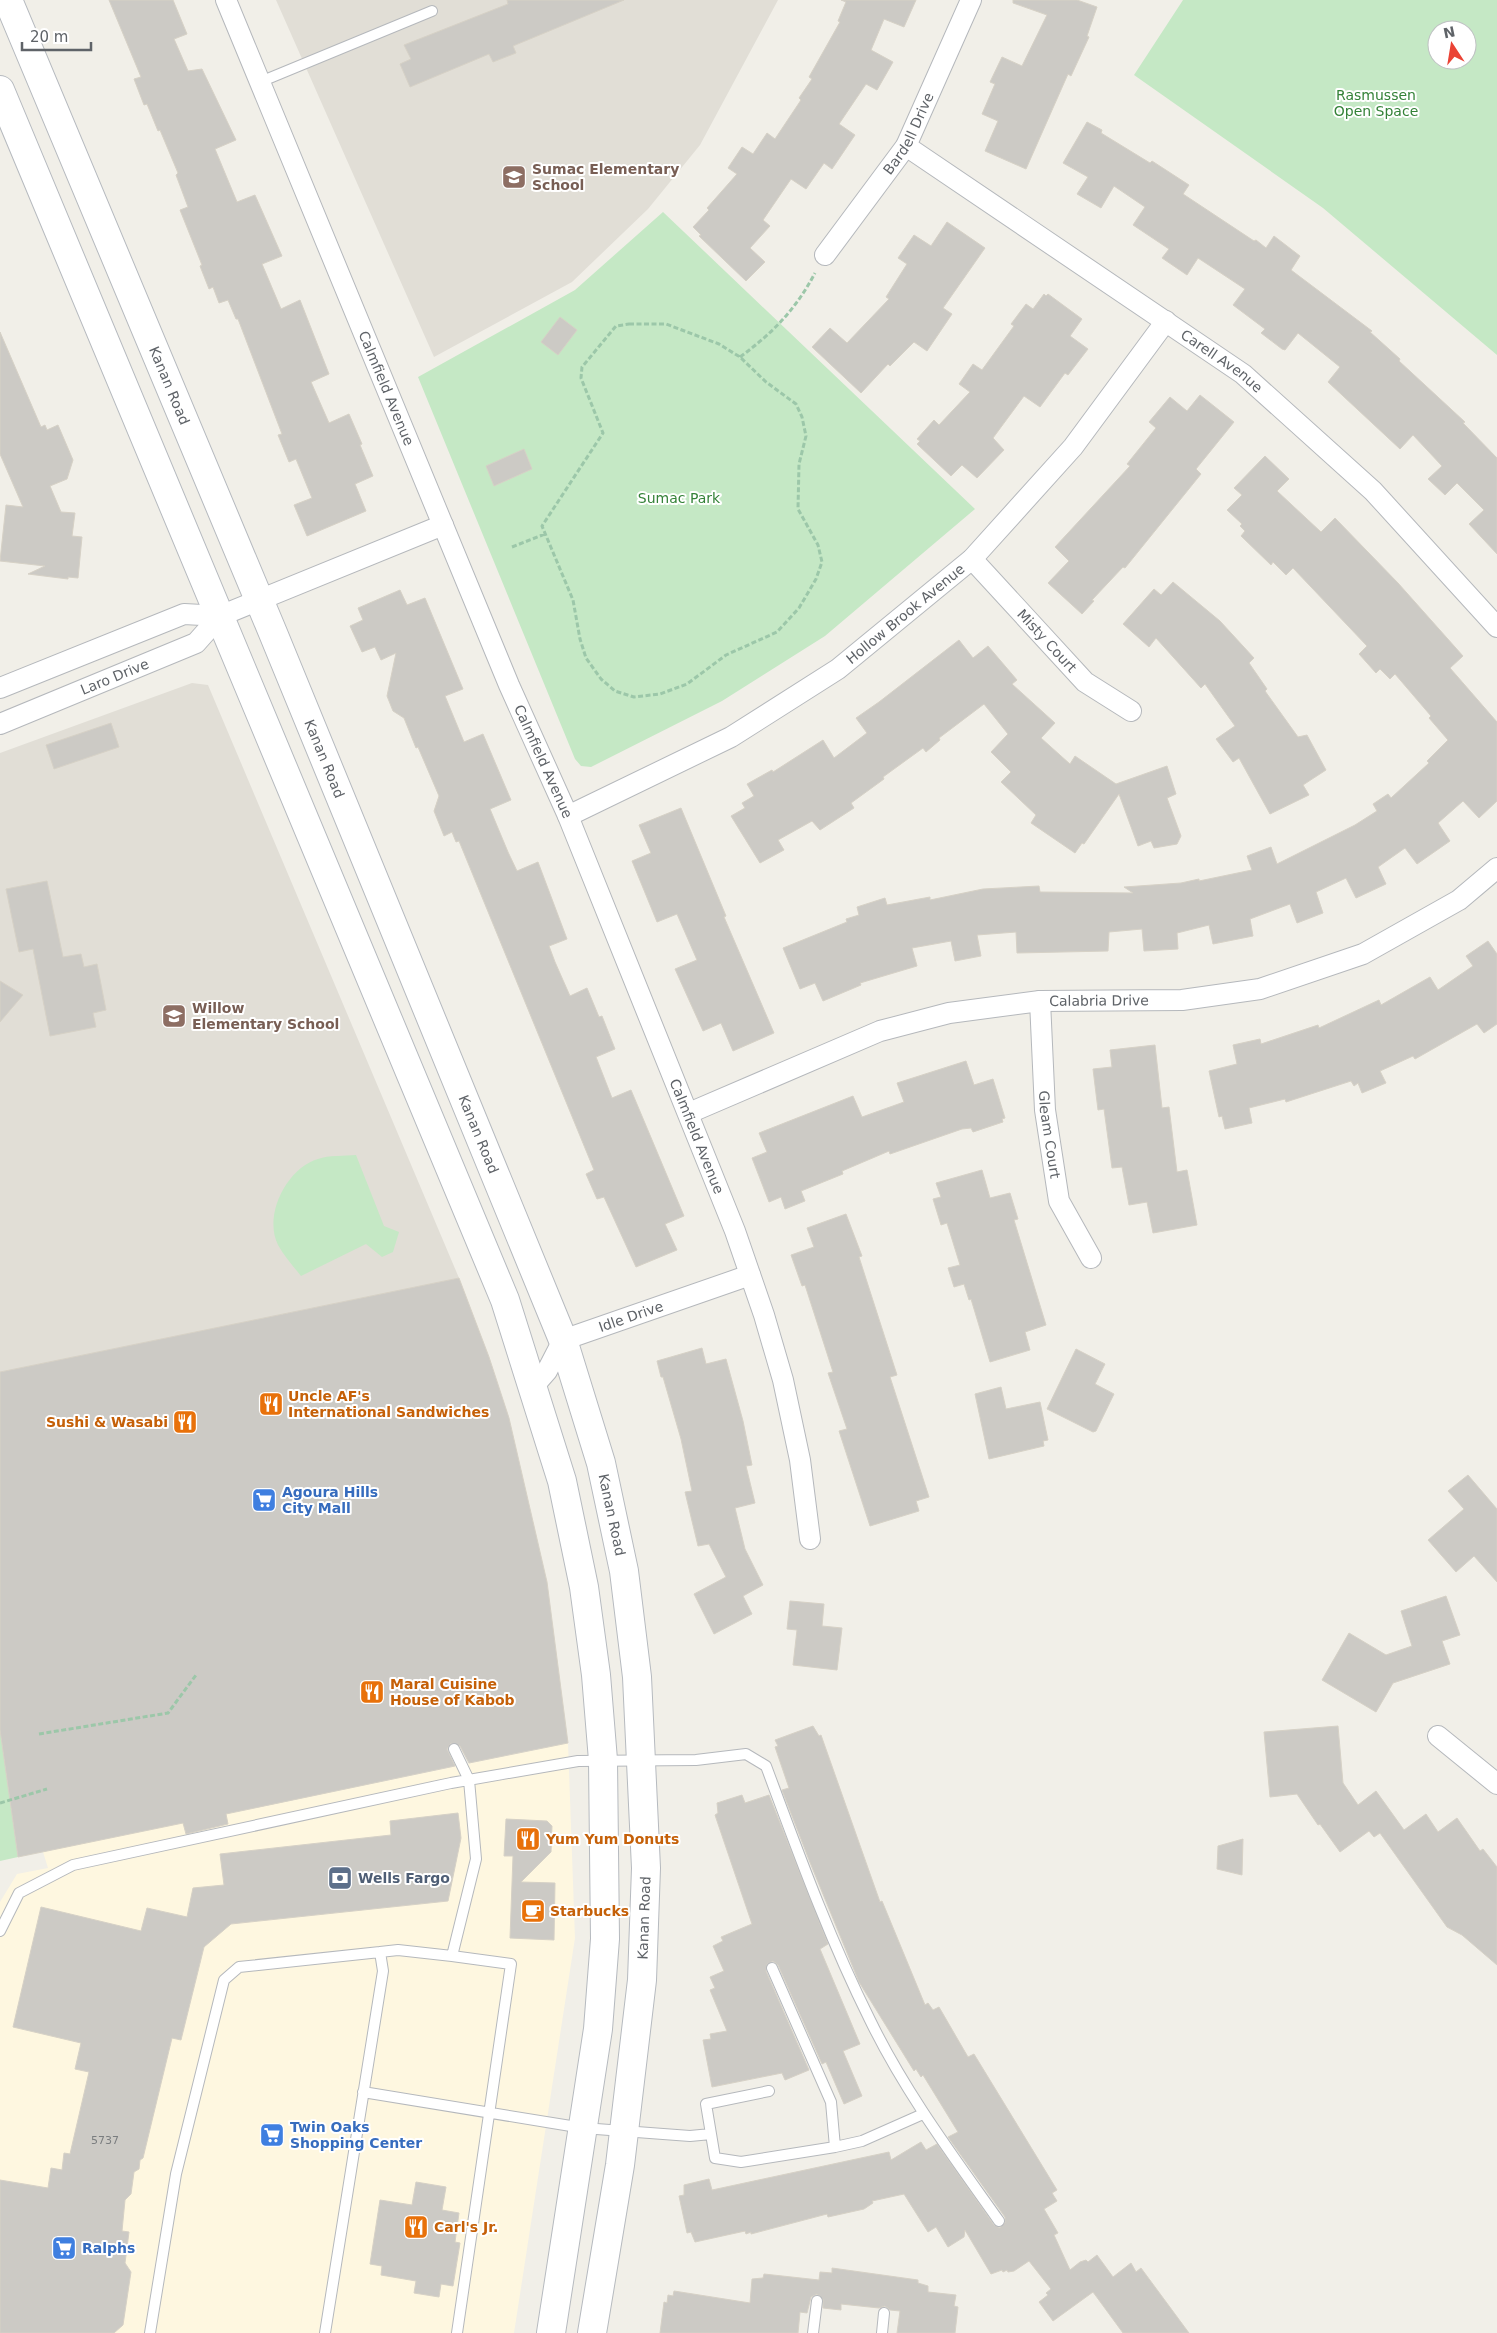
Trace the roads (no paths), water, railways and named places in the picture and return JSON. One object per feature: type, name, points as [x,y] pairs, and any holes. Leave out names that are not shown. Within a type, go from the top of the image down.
[{"type":"main road","name":"Kanan Road","points":[[8,0],[259,600],[563,1340],[601,1463],[624,1571],[637,1677],[646,1868],[642,1980],[624,2130],[592,2333]]},
{"type":"main road","points":[[0,90],[504,1300],[562,1481],[584,1587],[596,1675],[603,1760],[605,1939],[598,2029],[551,2333]]},
{"type":"street","name":"Calmfield Avenue","points":[[226,0],[509,685],[568,816],[689,1113],[750,1275],[783,1380],[800,1460],[810,1539]]},
{"type":"street","name":"Bardell Drive","points":[[825,255],[906,146],[971,0]]},
{"type":"street","name":"Carell Avenue","points":[[906,146],[1243,374],[1373,491],[1497,628]]},
{"type":"street","name":"Hollow Brook Avenue","points":[[568,816],[731,737],[838,669],[972,559],[1073,447],[1166,321]]},
{"type":"street","name":"Laro Drive","points":[[0,688],[184,614],[220,616],[443,524]]},
{"type":"street","name":"Misty Court","points":[[972,559],[1085,682],[1131,710]]},
{"type":"street","name":"Laro Drive","points":[[0,724],[196,643],[220,616]]},
{"type":"street","name":"Calabria Drive","points":[[689,1113],[880,1031],[949,1013],[1040,1001],[1182,1000],[1260,989],[1363,954],[1459,900],[1497,868]]},
{"type":"street","name":"Gleam Court","points":[[1040,1001],[1044,1110],[1059,1201],[1091,1258]]},
{"type":"street","name":"Idle Drive","points":[[563,1340],[750,1275]]},
{"type":"street","points":[[533,1387],[547,1371],[563,1340]]},
{"type":"street","points":[[1438,1736],[1497,1784]]},
{"type":"lane","points":[[260,82],[432,10]]},
{"type":"lane","points":[[452,1956],[476,1859],[469,1780],[454,1749]]},
{"type":"lane","points":[[0,1931],[19,1894],[73,1865],[469,1780],[578,1761],[696,1760],[746,1754],[766,1766],[820,1911],[870,2021],[923,2114],[999,2221]]},
{"type":"lane","points":[[150,2333],[176,2174],[224,1980],[239,1966],[398,1950],[511,1964],[457,2333]]},
{"type":"lane","points":[[325,2333],[383,1970],[380,1952]]},
{"type":"lane","points":[[772,1968],[831,2102],[835,2147]]},
{"type":"lane","points":[[769,2091],[706,2104],[715,2158],[741,2162],[835,2147],[862,2141],[923,2114]]},
{"type":"lane","points":[[363,2092],[583,2128],[690,2136],[711,2134]]},
{"type":"lane","points":[[813,2333],[817,2301]]},
{"type":"lane","points":[[882,2333],[884,2314]]},
{"type":"place","name":"Sumac Elementary School","points":[[514,177]]},
{"type":"place","name":"Willow Elementary School","points":[[174,1016]]},
{"type":"place","name":"Uncle AF's International Sandwiches","points":[[271,1404]]},
{"type":"place","name":"Sushi & Wasabi","points":[[185,1422]]},
{"type":"place","name":"Agoura Hills City Mall","points":[[264,1500]]},
{"type":"place","name":"Maral Cuisine House of Kabob","points":[[372,1692]]},
{"type":"place","name":"Yum Yum Donuts","points":[[528,1839]]},
{"type":"place","name":"Wells Fargo","points":[[340,1878]]},
{"type":"place","name":"Starbucks","points":[[533,1911]]},
{"type":"place","name":"Twin Oaks Shopping Center","points":[[272,2135]]},
{"type":"place","name":"Carl's Jr.","points":[[416,2227]]},
{"type":"place","name":"Ralphs","points":[[64,2248]]},
{"type":"park label","name":"Rasmussen Open Space","points":[[1376,104]]},
{"type":"park label","name":"Sumac Park","points":[[679,498]]}]
